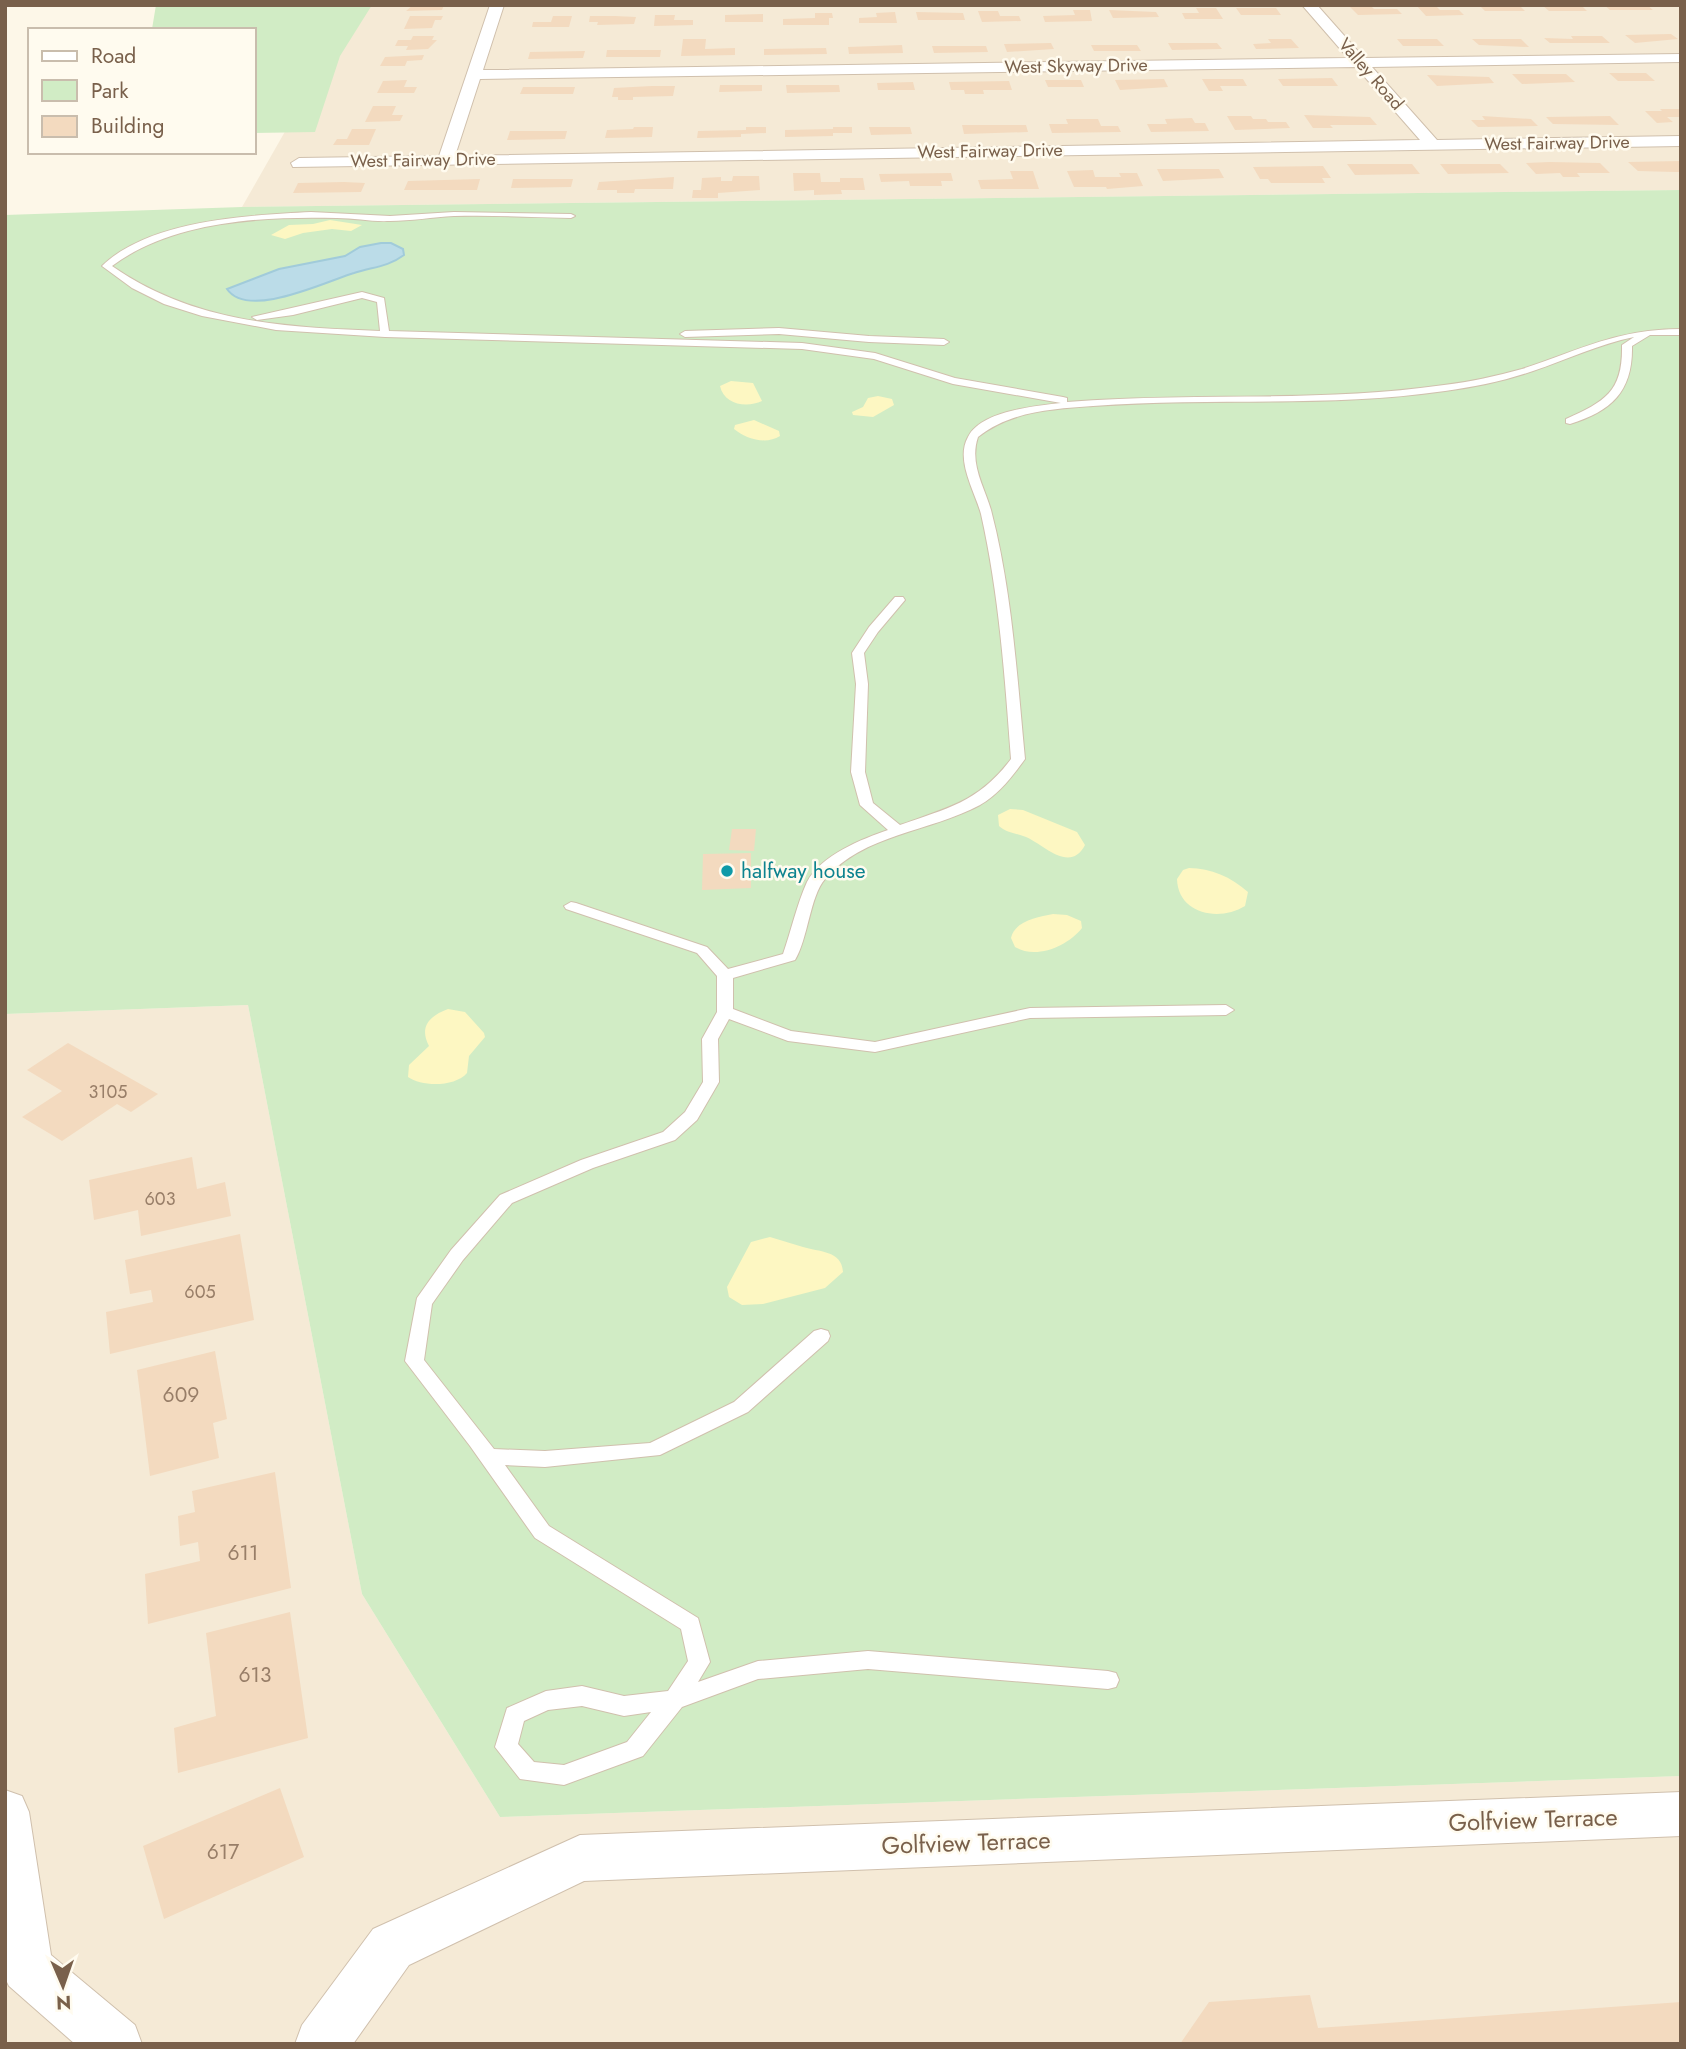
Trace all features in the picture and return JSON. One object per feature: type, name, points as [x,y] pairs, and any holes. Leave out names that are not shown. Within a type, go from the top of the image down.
[{"type":"street","points":[[446,159],[472,75],[499,5]]},
{"type":"street","name":"Valley Road","points":[[1309,5],[1433,145]]},
{"type":"street","name":"West Skyway Drive","points":[[472,75],[1681,58]]},
{"type":"street","name":"West Fairway Drive","points":[[299,163],[1681,141]]},
{"type":"street","points":[[5,1812],[27,1968],[116,2044]]},
{"type":"street","name":"Golfview Terrace","points":[[321,2044],[391,1947],[580,1858],[1681,1814]]},
{"type":"lane","points":[[571,216],[451,214],[377,219],[334,214],[258,220],[206,227],[149,240],[129,248],[106,266],[130,284],[162,301],[220,318],[318,331],[802,346],[874,356],[953,381],[1079,402]]},
{"type":"lane","points":[[220,318],[293,312],[362,295],[381,300],[384,334]]},
{"type":"lane","points":[[674,343],[683,334],[765,331],[869,340],[944,342]]},
{"type":"lane","points":[[1570,421],[1602,408],[1615,398],[1626,377],[1627,345],[1652,332]]},
{"type":"lane","points":[[725,975],[790,957],[816,881],[830,865],[868,842],[975,802],[1001,782],[1018,759],[1011,676],[994,558],[986,512],[969,456],[974,436],[987,423],[1017,411],[1079,402],[1320,399],[1443,389],[1545,365],[1612,337],[1681,332]]},
{"type":"lane","points":[[869,340],[866,348],[874,356]]},
{"type":"lane","points":[[1002,390],[1021,401],[1017,411]]},
{"type":"lane","points":[[897,830],[867,805],[858,772],[862,684],[858,653],[899,600]]},
{"type":"lane","points":[[571,906],[702,950],[725,975],[725,1012],[710,1039],[711,1082],[691,1116],[669,1136],[587,1164],[506,1199],[457,1255],[423,1303],[414,1361],[542,1532],[690,1624],[699,1662],[674,1700],[635,1749],[564,1775],[528,1772],[506,1747],[515,1715],[546,1700],[582,1696],[624,1706],[674,1700],[758,1670],[868,1660],[1108,1680]]},
{"type":"lane","points":[[725,1012],[788,1036],[875,1047],[950,1033],[1030,1013],[1226,1010]]},
{"type":"lane","points":[[488,1457],[545,1459],[653,1450],[741,1407],[821,1336]]},
{"type":"shaded area","points":[[357,5],[1681,5],[1681,190],[242,207]]},
{"type":"shaded area","points":[[248,1005],[362,1594],[500,1817],[1681,1776],[1681,2044],[5,2044],[5,1014]]},
{"type":"green space","points":[[156,5],[372,5],[340,56],[315,132],[256,133],[256,28],[152,28]]},
{"type":"green space","points":[[1681,190],[1681,1776],[500,1817],[362,1594],[248,1005],[5,1014],[5,215],[242,207]]},
{"type":"sand","points":[[330,220],[362,225],[351,231],[332,229],[303,233],[285,239],[271,235],[289,225]]},
{"type":"sand","points":[[731,381],[753,383],[762,401],[743,404],[731,401],[720,386]]},
{"type":"sand","points":[[878,396],[892,399],[894,405],[873,417],[853,415],[852,412],[863,407],[868,398]]},
{"type":"sand","points":[[754,420],[779,431],[780,436],[769,440],[756,440],[734,429],[735,425]]},
{"type":"sand","points":[[1010,809],[1023,810],[1077,832],[1085,845],[1072,857],[1064,857],[1026,837],[1005,830],[999,826],[998,815]]},
{"type":"sand","points":[[1189,868],[1220,874],[1235,882],[1248,892],[1245,906],[1235,911],[1212,914],[1192,907],[1179,891],[1177,879],[1183,870]]},
{"type":"sand","points":[[1053,914],[1067,915],[1081,921],[1082,928],[1069,940],[1051,949],[1032,952],[1015,947],[1011,938],[1017,928],[1028,921]]},
{"type":"sand","points":[[448,1009],[465,1012],[484,1033],[485,1037],[469,1056],[467,1073],[455,1081],[438,1084],[421,1083],[408,1077],[409,1065],[429,1046],[425,1033],[428,1023]]},
{"type":"sand","points":[[770,1237],[828,1253],[842,1265],[843,1272],[825,1288],[763,1304],[742,1305],[729,1297],[727,1287],[751,1242]]},
{"type":"water","points":[[391,243],[403,249],[404,255],[386,264],[269,300],[237,298],[227,289],[279,269],[345,256],[360,247]]},
{"type":"building","points":[[413,5],[444,5],[442,10],[406,11]]},
{"type":"building","points":[[1416,5],[1435,5],[1440,10],[1459,10],[1464,15],[1426,16]]},
{"type":"building","points":[[1479,5],[1519,5],[1525,11],[1485,11]]},
{"type":"building","points":[[1542,5],[1581,5],[1587,11],[1549,11]]},
{"type":"building","points":[[1604,5],[1647,5],[1653,10],[1610,10]]},
{"type":"building","points":[[1371,6],[1374,9],[1397,9],[1402,14],[1358,15],[1350,7]]},
{"type":"building","points":[[1196,8],[1216,8],[1223,19],[1185,19],[1182,13],[1199,13]]},
{"type":"building","points":[[1236,8],[1276,8],[1281,15],[1241,15]]},
{"type":"building","points":[[1073,10],[1090,10],[1092,21],[1045,22],[1043,16],[1075,15]]},
{"type":"building","points":[[1109,10],[1156,12],[1159,17],[1113,18]]},
{"type":"building","points":[[978,11],[998,11],[1000,16],[1019,16],[1021,21],[982,22]]},
{"type":"building","points":[[895,12],[897,23],[859,23],[859,18],[877,17],[876,13]]},
{"type":"building","points":[[916,12],[963,13],[965,20],[918,20]]},
{"type":"building","points":[[815,13],[832,13],[833,18],[829,18],[829,25],[783,25],[783,19],[815,18]]},
{"type":"building","points":[[763,14],[763,22],[725,22],[725,15]]},
{"type":"building","points":[[655,15],[675,15],[674,20],[693,20],[693,25],[654,26]]},
{"type":"building","points":[[410,16],[443,16],[441,20],[435,20],[432,28],[404,29]]},
{"type":"building","points":[[553,16],[572,16],[569,27],[532,27],[533,22],[551,22]]},
{"type":"building","points":[[590,16],[636,17],[634,24],[597,25],[598,22],[589,22]]},
{"type":"building","points":[[1671,34],[1678,39],[1635,43],[1625,35]]},
{"type":"building","points":[[413,36],[434,36],[432,40],[437,40],[428,49],[406,50],[408,46],[395,46],[398,40],[411,40]]},
{"type":"building","points":[[1571,36],[1602,36],[1610,43],[1550,43],[1544,38],[1573,39]]},
{"type":"building","points":[[683,39],[706,39],[705,49],[735,48],[735,55],[681,56]]},
{"type":"building","points":[[1268,39],[1291,39],[1299,48],[1256,49],[1253,44],[1271,43]]},
{"type":"building","points":[[1397,39],[1437,39],[1444,46],[1403,46]]},
{"type":"building","points":[[1472,39],[1521,39],[1529,47],[1479,45]]},
{"type":"building","points":[[1051,43],[1054,49],[1007,52],[1004,44]]},
{"type":"building","points":[[1168,43],[1217,43],[1222,49],[1172,50]]},
{"type":"building","points":[[902,45],[903,53],[849,54],[848,47]]},
{"type":"building","points":[[1091,45],[1137,45],[1141,51],[1094,51]]},
{"type":"building","points":[[932,46],[986,46],[988,52],[934,53]]},
{"type":"building","points":[[826,48],[827,54],[764,55],[764,49]]},
{"type":"building","points":[[607,50],[661,50],[660,57],[606,57]]},
{"type":"building","points":[[585,51],[583,58],[528,59],[530,52]]},
{"type":"building","points":[[424,55],[422,60],[407,61],[405,66],[380,66],[385,57]]},
{"type":"building","points":[[1609,73],[1646,73],[1655,81],[1618,81]]},
{"type":"building","points":[[1512,74],[1566,74],[1575,82],[1522,84]]},
{"type":"building","points":[[1427,75],[1489,77],[1494,83],[1437,86]]},
{"type":"building","points":[[1332,78],[1338,86],[1283,86],[1278,79]]},
{"type":"building","points":[[1164,79],[1168,87],[1120,90],[1115,80]]},
{"type":"building","points":[[1202,79],[1243,79],[1247,86],[1220,86],[1223,91],[1209,91]]},
{"type":"building","points":[[407,80],[404,87],[417,87],[414,93],[377,93],[383,81]]},
{"type":"building","points":[[1045,80],[1081,80],[1084,87],[1048,87]]},
{"type":"building","points":[[1009,81],[1012,90],[983,90],[984,94],[965,94],[964,90],[951,90],[949,82]]},
{"type":"building","points":[[913,82],[915,90],[878,90],[877,83]]},
{"type":"building","points":[[720,85],[762,85],[762,91],[719,92]]},
{"type":"building","points":[[786,85],[839,85],[840,92],[787,93]]},
{"type":"building","points":[[675,86],[673,96],[633,97],[633,100],[618,100],[618,97],[612,97],[614,88]]},
{"type":"building","points":[[523,87],[575,87],[573,94],[520,94]]},
{"type":"building","points":[[373,106],[396,106],[392,115],[403,115],[400,121],[365,122]]},
{"type":"building","points":[[1660,109],[1681,109],[1681,117],[1667,117],[1673,122],[1657,123],[1645,111],[1662,111]]},
{"type":"building","points":[[1304,115],[1370,117],[1377,125],[1330,125],[1333,128],[1313,128]]},
{"type":"building","points":[[1227,116],[1251,116],[1253,119],[1266,119],[1268,122],[1286,122],[1290,128],[1235,130]]},
{"type":"building","points":[[1482,116],[1531,119],[1538,126],[1478,127],[1471,120],[1485,120]]},
{"type":"building","points":[[1610,116],[1619,125],[1553,124],[1546,117]]},
{"type":"building","points":[[1192,118],[1195,123],[1205,123],[1209,131],[1151,132],[1147,124],[1167,124],[1165,119]]},
{"type":"building","points":[[1066,119],[1098,119],[1101,126],[1118,126],[1121,132],[1052,133],[1049,124],[1068,124]]},
{"type":"building","points":[[962,125],[1026,125],[1028,132],[964,134]]},
{"type":"building","points":[[653,127],[652,137],[605,138],[607,130]]},
{"type":"building","points":[[746,127],[766,127],[766,133],[741,134],[741,137],[697,138],[698,131],[746,130]]},
{"type":"building","points":[[852,127],[852,133],[785,137],[785,130]]},
{"type":"building","points":[[869,127],[910,127],[912,134],[871,135]]},
{"type":"building","points":[[352,129],[376,129],[369,145],[333,145],[337,139],[347,139]]},
{"type":"building","points":[[510,131],[567,131],[565,139],[507,140]]},
{"type":"building","points":[[1681,161],[1681,172],[1638,171],[1628,162]]},
{"type":"building","points":[[1526,163],[1600,163],[1610,173],[1577,173],[1580,177],[1563,177],[1560,173],[1536,174]]},
{"type":"building","points":[[1347,164],[1412,164],[1420,174],[1355,175]]},
{"type":"building","points":[[1440,164],[1500,164],[1509,173],[1448,174]]},
{"type":"building","points":[[1323,166],[1331,178],[1322,178],[1325,183],[1271,183],[1268,179],[1260,179],[1253,167]]},
{"type":"building","points":[[1157,169],[1219,169],[1224,178],[1163,181]]},
{"type":"building","points":[[1093,170],[1095,177],[1121,177],[1119,173],[1137,173],[1143,186],[1107,189],[1074,187],[1067,171]]},
{"type":"building","points":[[1010,171],[1033,171],[1039,189],[981,189],[978,180],[1013,179]]},
{"type":"building","points":[[793,173],[820,173],[821,182],[840,182],[840,178],[863,178],[865,190],[841,190],[842,194],[814,195],[814,190],[794,191]]},
{"type":"building","points":[[951,173],[953,181],[941,181],[942,186],[910,186],[909,181],[881,182],[879,174]]},
{"type":"building","points":[[733,176],[759,176],[760,190],[718,193],[718,198],[692,198],[693,190],[701,190],[702,178],[721,177],[721,181],[732,181]]},
{"type":"building","points":[[674,177],[673,189],[635,189],[634,193],[597,190],[599,182]]},
{"type":"building","points":[[480,179],[477,190],[404,190],[408,181]]},
{"type":"building","points":[[513,179],[573,179],[571,187],[511,188]]},
{"type":"building","points":[[298,183],[365,183],[361,192],[293,193]]},
{"type":"building","points":[[732,829],[756,829],[754,851],[729,850]]},
{"type":"building","name":"halfway house","points":[[751,853],[751,888],[702,890],[703,854]]},
{"type":"building","points":[[68,1043],[158,1094],[131,1112],[117,1104],[62,1141],[22,1117],[62,1091],[27,1070]]},
{"type":"building","points":[[192,1157],[197,1189],[225,1182],[231,1216],[141,1236],[138,1210],[94,1220],[89,1180]]},
{"type":"building","points":[[240,1234],[254,1320],[110,1354],[106,1312],[153,1302],[151,1290],[130,1294],[125,1260]]},
{"type":"building","points":[[215,1351],[227,1419],[213,1423],[219,1458],[150,1476],[137,1370]]},
{"type":"building","points":[[275,1472],[291,1588],[148,1624],[145,1574],[200,1561],[198,1542],[180,1546],[178,1516],[195,1512],[192,1491]]},
{"type":"building","points":[[290,1612],[308,1738],[178,1773],[174,1728],[216,1716],[206,1633]]},
{"type":"building","points":[[280,1788],[304,1857],[164,1919],[143,1846]]},
{"type":"building","points":[[1310,1995],[1318,2028],[1681,2002],[1681,2044],[1180,2044],[1209,2002]]},
{"type":"place","name":"halfway house","points":[[727,871]]}]
